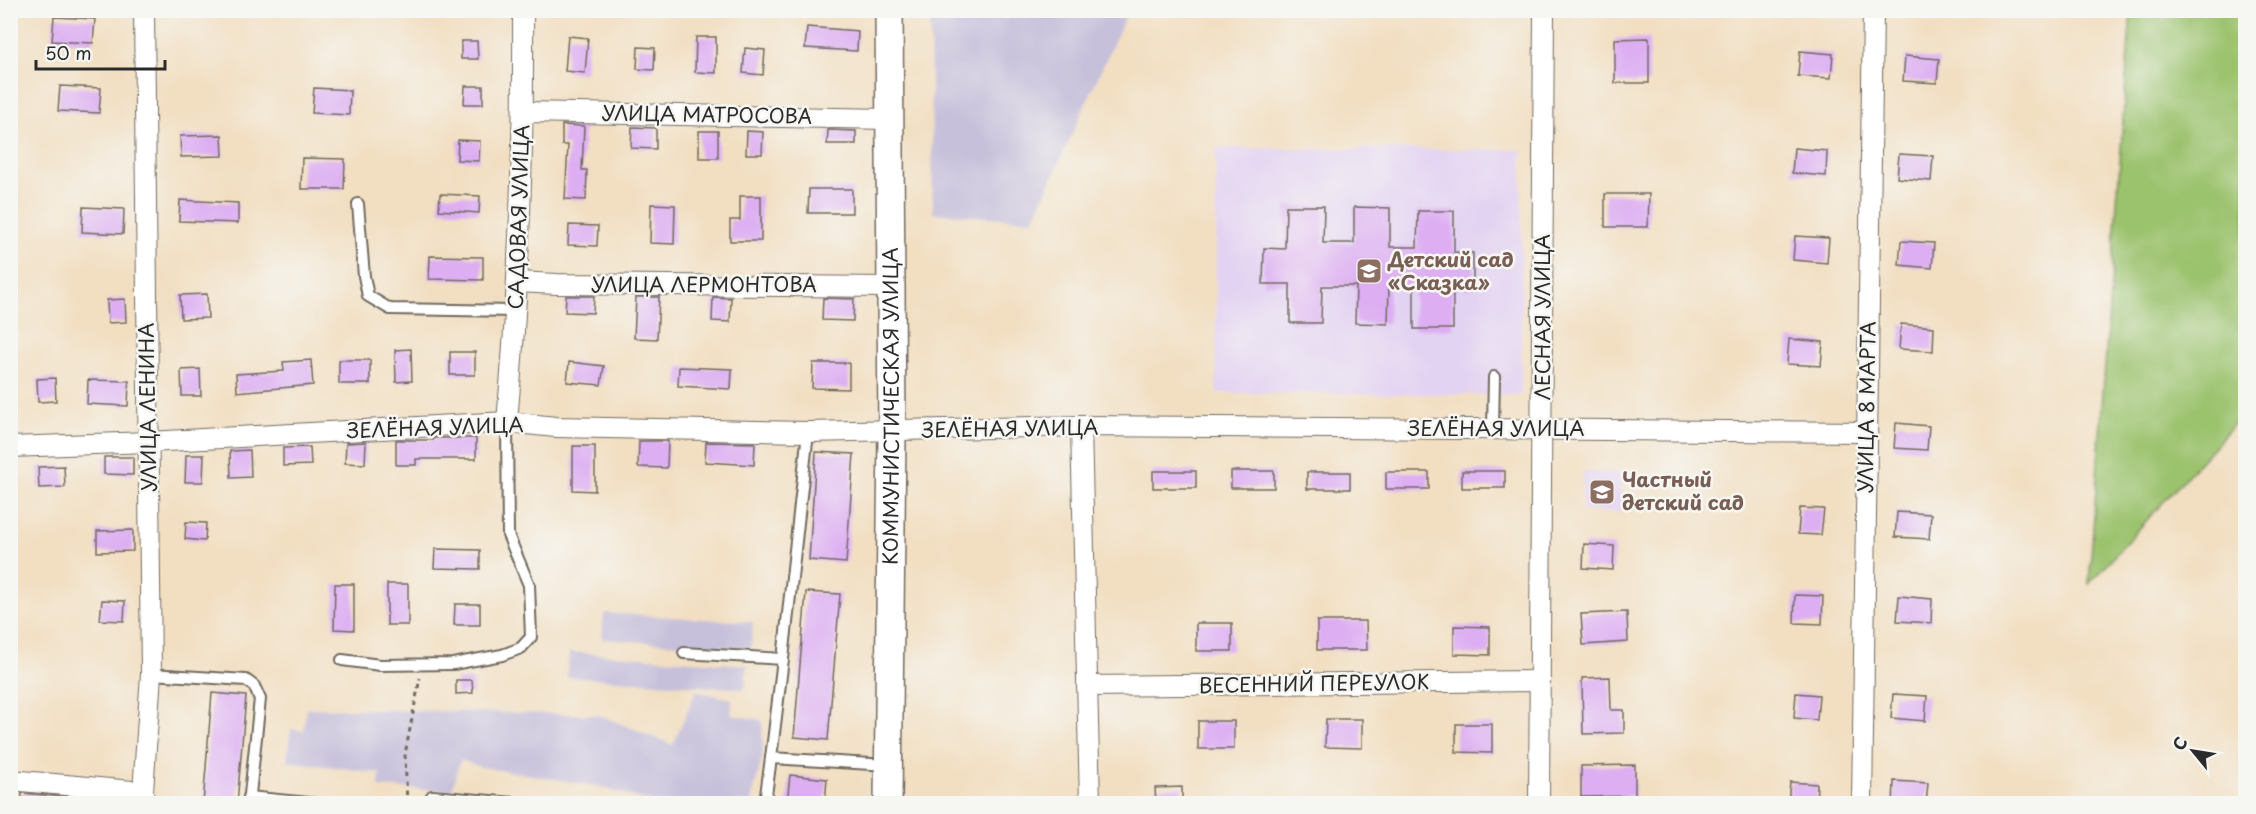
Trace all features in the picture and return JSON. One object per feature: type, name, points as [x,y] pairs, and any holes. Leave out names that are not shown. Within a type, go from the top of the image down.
[{"type":"street","name":"УЛИЦА ЛЕНИНА","points":[[143,798],[151,674],[144,10]]},
{"type":"street","name":"САДОВАЯ УЛИЦА","points":[[507,423],[517,282],[524,112],[524,10]]},
{"type":"street","name":"КОММУНИСТИЧЕСКАЯ УЛИЦА","points":[[888,804],[892,432],[889,10]]},
{"type":"street","name":"ЛЕСНАЯ УЛИЦА","points":[[1539,804],[1544,10]]},
{"type":"street","name":"УЛИЦА 8 МАРТА","points":[[1862,804],[1873,10]]},
{"type":"street","name":"УЛИЦА МАТРОСОВА","points":[[524,112],[889,119]]},
{"type":"street","name":"УЛИЦА ЛЕРМОНТОВА","points":[[517,282],[581,285],[890,287]]},
{"type":"street","name":"ЗЕЛЁНАЯ УЛИЦА","points":[[10,447],[507,423],[556,427],[808,432],[892,432],[1081,426],[1867,432]]},
{"type":"street","points":[[1081,426],[1090,804]]},
{"type":"street","name":"ВЕСЕННИЙ ПЕРЕУЛОК","points":[[1087,686],[1540,681]]},
{"type":"street","points":[[10,780],[143,798]]},
{"type":"lane","points":[[358,204],[364,276],[368,296],[378,304],[390,309],[515,311]]},
{"type":"lane","points":[[1493,429],[1494,377]]},
{"type":"lane","points":[[342,660],[380,665],[453,664],[502,655],[521,648],[531,637],[529,585],[508,535],[507,423]]},
{"type":"lane","points":[[765,803],[808,432]]},
{"type":"lane","points":[[684,653],[783,659]]},
{"type":"lane","points":[[151,674],[246,680],[254,686],[260,699],[249,800],[318,804]]},
{"type":"lane","points":[[771,758],[888,765]]},
{"type":"lane","points":[[431,804],[432,796],[528,804]]},
{"type":"path","points":[[407,804],[405,754],[423,666]]},
{"type":"shaded area","points":[[930,11],[1128,11],[1033,220],[933,213]]},
{"type":"shaded area","name":"Детский сад «Сказка»","points":[[1216,148],[1522,150],[1521,395],[1216,393]]},
{"type":"shaded area","name":"Частный детский сад","points":[[1583,472],[1622,473],[1621,512],[1582,511]]},
{"type":"shaded area","points":[[604,613],[753,622],[751,649],[602,639]]},
{"type":"shaded area","points":[[569,652],[747,665],[745,689],[567,677]]},
{"type":"shaded area","points":[[696,691],[732,699],[731,715],[762,720],[763,755],[751,802],[656,803],[597,786],[481,767],[460,760],[452,791],[379,787],[380,773],[287,761],[291,729],[304,731],[306,708],[599,715],[673,745]]},
{"type":"green space","points":[[2131,11],[2245,11],[2245,412],[2089,584]]},
{"type":"building","points":[[54,17],[95,19],[93,43],[52,41]]},
{"type":"building","points":[[807,27],[858,31],[857,51],[805,48]]},
{"type":"building","points":[[568,36],[588,38],[585,73],[565,71]]},
{"type":"building","points":[[696,37],[716,37],[716,73],[695,72]]},
{"type":"building","points":[[1649,38],[1649,83],[1615,83],[1615,39]]},
{"type":"building","points":[[461,41],[477,41],[478,59],[461,59]]},
{"type":"building","points":[[638,47],[655,48],[654,70],[637,69]]},
{"type":"building","points":[[745,48],[765,50],[763,75],[743,73]]},
{"type":"building","points":[[1800,51],[1833,54],[1831,78],[1798,76]]},
{"type":"building","points":[[1905,56],[1939,59],[1937,83],[1903,81]]},
{"type":"building","points":[[60,86],[101,88],[99,113],[58,111]]},
{"type":"building","points":[[465,86],[483,86],[483,104],[464,104]]},
{"type":"building","points":[[314,88],[350,90],[349,115],[312,113]]},
{"type":"building","points":[[562,125],[584,126],[582,170],[587,170],[586,200],[565,199],[568,145],[562,145]]},
{"type":"building","points":[[632,127],[656,128],[656,149],[631,148]]},
{"type":"building","points":[[828,130],[856,131],[856,144],[827,144]]},
{"type":"building","points":[[699,131],[718,131],[718,158],[699,158]]},
{"type":"building","points":[[747,131],[763,132],[762,154],[746,154]]},
{"type":"building","points":[[222,135],[223,156],[181,157],[180,136]]},
{"type":"building","points":[[458,140],[480,141],[479,161],[457,160]]},
{"type":"building","points":[[1794,148],[1827,151],[1826,176],[1792,173]]},
{"type":"building","points":[[1899,154],[1933,156],[1931,181],[1897,178]]},
{"type":"building","points":[[302,158],[345,159],[344,189],[301,189]]},
{"type":"building","points":[[809,189],[852,189],[852,213],[808,213]]},
{"type":"building","points":[[440,194],[480,196],[479,213],[439,210]]},
{"type":"building","points":[[1605,194],[1649,194],[1648,227],[1605,227]]},
{"type":"building","points":[[740,196],[761,196],[761,241],[730,241],[730,220],[740,220]]},
{"type":"building","points":[[180,200],[238,203],[238,223],[179,221]]},
{"type":"building","points":[[651,204],[675,205],[674,244],[650,243]]},
{"type":"building","points":[[1286,206],[1324,206],[1323,243],[1354,243],[1354,207],[1390,208],[1390,247],[1417,247],[1418,211],[1454,211],[1454,252],[1473,253],[1473,289],[1453,289],[1453,329],[1414,329],[1414,285],[1389,285],[1388,324],[1355,323],[1356,286],[1322,286],[1321,323],[1290,323],[1290,284],[1263,284],[1264,248],[1285,249]]},
{"type":"building","points":[[83,207],[124,209],[123,234],[82,232]]},
{"type":"building","points":[[569,225],[598,226],[597,246],[568,245]]},
{"type":"building","points":[[1795,236],[1829,238],[1827,263],[1793,260]]},
{"type":"building","points":[[1901,241],[1934,243],[1932,268],[1899,265]]},
{"type":"building","points":[[430,256],[483,257],[483,280],[429,279]]},
{"type":"building","points":[[207,294],[208,318],[181,319],[180,295]]},
{"type":"building","points":[[566,296],[594,296],[593,313],[565,312]]},
{"type":"building","points":[[636,297],[659,297],[657,339],[634,338]]},
{"type":"building","points":[[713,297],[731,298],[730,322],[712,321]]},
{"type":"building","points":[[823,298],[854,299],[853,321],[822,320]]},
{"type":"building","points":[[125,299],[126,322],[108,323],[107,300]]},
{"type":"building","points":[[1901,324],[1934,327],[1933,351],[1899,349]]},
{"type":"building","points":[[1789,339],[1823,342],[1821,366],[1787,364]]},
{"type":"building","points":[[411,349],[412,381],[396,382],[395,350]]},
{"type":"building","points":[[450,352],[475,352],[475,375],[450,375]]},
{"type":"building","points":[[311,360],[313,385],[237,392],[236,374],[284,371],[283,362]]},
{"type":"building","points":[[339,360],[370,360],[370,384],[339,384]]},
{"type":"building","points":[[569,362],[604,366],[601,385],[567,382]]},
{"type":"building","points":[[813,363],[849,363],[849,389],[812,388]]},
{"type":"building","points":[[679,367],[732,369],[731,389],[678,386]]},
{"type":"building","points":[[200,369],[201,396],[182,396],[181,370]]},
{"type":"building","points":[[55,378],[56,401],[38,402],[37,379]]},
{"type":"building","points":[[88,380],[129,381],[128,406],[87,404]]},
{"type":"building","points":[[1896,423],[1929,426],[1927,450],[1894,448]]},
{"type":"building","points":[[433,438],[476,438],[476,459],[416,459],[416,465],[396,465],[396,440],[433,440]]},
{"type":"building","points":[[639,441],[668,441],[667,468],[638,467]]},
{"type":"building","points":[[366,442],[365,464],[345,463],[346,443]]},
{"type":"building","points":[[706,442],[755,443],[754,465],[705,462]]},
{"type":"building","points":[[573,446],[595,446],[595,491],[573,490]]},
{"type":"building","points":[[310,447],[311,465],[283,466],[283,448]]},
{"type":"building","points":[[250,450],[251,477],[231,478],[230,451]]},
{"type":"building","points":[[816,452],[854,454],[846,563],[809,560]]},
{"type":"building","points":[[186,455],[204,455],[203,482],[185,482]]},
{"type":"building","points":[[104,457],[133,457],[133,475],[104,474]]},
{"type":"building","points":[[64,466],[65,487],[39,488],[38,467]]},
{"type":"building","points":[[1153,471],[1196,471],[1196,488],[1153,488]]},
{"type":"building","points":[[1231,471],[1274,471],[1274,488],[1231,488]]},
{"type":"building","points":[[1462,471],[1505,471],[1505,488],[1462,488]]},
{"type":"building","points":[[1307,472],[1350,472],[1350,489],[1307,489]]},
{"type":"building","points":[[1386,472],[1429,472],[1429,489],[1386,489]]},
{"type":"building","points":[[1800,508],[1824,509],[1821,535],[1798,534]]},
{"type":"building","points":[[1897,512],[1931,514],[1929,539],[1895,537]]},
{"type":"building","points":[[186,522],[206,523],[205,541],[185,539]]},
{"type":"building","points":[[133,530],[133,551],[97,552],[97,531]]},
{"type":"building","points":[[1584,544],[1614,546],[1613,570],[1583,568]]},
{"type":"building","points":[[435,549],[480,550],[480,569],[434,568]]},
{"type":"building","points":[[335,584],[354,584],[354,630],[334,629]]},
{"type":"building","points":[[387,584],[408,584],[408,625],[387,625]]},
{"type":"building","points":[[806,592],[840,594],[828,740],[794,737]]},
{"type":"building","points":[[1795,595],[1823,596],[1822,624],[1794,623]]},
{"type":"building","points":[[1899,596],[1932,599],[1931,623],[1897,621]]},
{"type":"building","points":[[102,600],[125,601],[124,621],[100,620]]},
{"type":"building","points":[[455,604],[480,604],[480,625],[454,625]]},
{"type":"building","points":[[1627,612],[1628,642],[1583,645],[1581,614]]},
{"type":"building","points":[[1317,621],[1366,621],[1367,650],[1317,650]]},
{"type":"building","points":[[1196,623],[1232,623],[1232,651],[1196,651]]},
{"type":"building","points":[[1454,626],[1490,627],[1490,655],[1454,654]]},
{"type":"building","points":[[1610,677],[1611,710],[1624,710],[1624,733],[1583,734],[1582,678]]},
{"type":"building","points":[[456,680],[472,680],[473,693],[456,694]]},
{"type":"building","points":[[212,693],[246,696],[237,804],[203,804]]},
{"type":"building","points":[[1796,693],[1819,695],[1817,720],[1794,718]]},
{"type":"building","points":[[1893,694],[1927,696],[1925,721],[1891,718]]},
{"type":"building","points":[[1326,719],[1362,719],[1362,748],[1325,747]]},
{"type":"building","points":[[1198,721],[1234,721],[1234,749],[1198,749]]},
{"type":"building","points":[[1456,724],[1492,724],[1492,753],[1456,752]]},
{"type":"building","points":[[1635,765],[1635,796],[1581,797],[1581,766]]},
{"type":"building","points":[[790,775],[827,779],[825,804],[787,804]]},
{"type":"building","points":[[1894,781],[1928,783],[1926,804],[1893,804]]},
{"type":"building","points":[[1790,782],[1817,784],[1816,804],[1788,804]]},
{"type":"building","points":[[1182,787],[1182,804],[1156,804],[1155,788]]},
{"type":"building","points":[[22,793],[67,797],[66,804],[21,804]]},
{"type":"place","name":"Детский сад «Сказка»","points":[[1369,271]]},
{"type":"place","name":"Частный детский сад","points":[[1602,492]]}]
